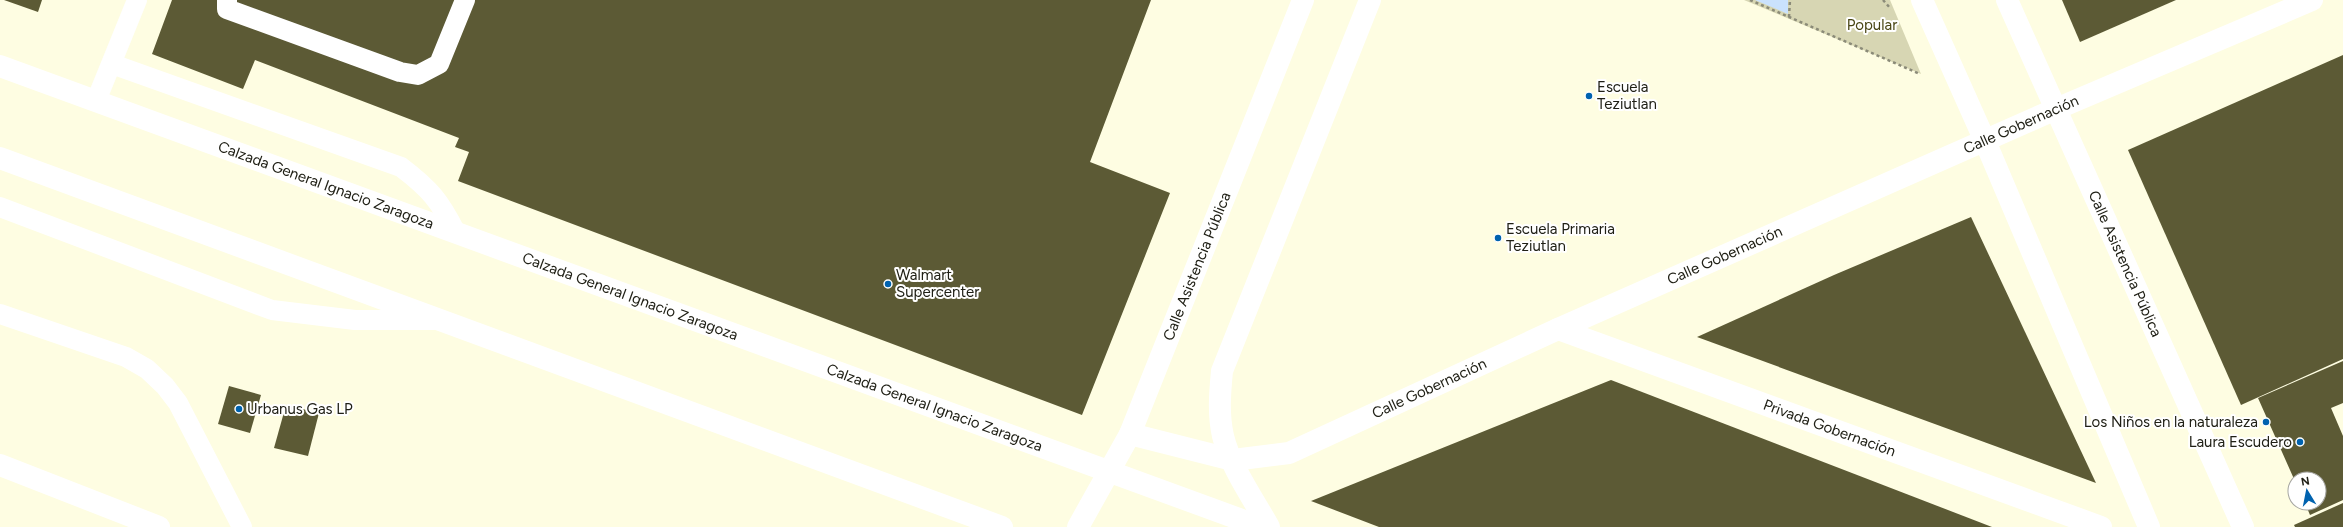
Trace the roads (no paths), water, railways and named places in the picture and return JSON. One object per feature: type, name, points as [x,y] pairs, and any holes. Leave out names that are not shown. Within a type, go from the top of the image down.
[{"type":"street","name":"Calle Asistencia Pública","points":[[1078,527],[1130,434],[1303,0]]},
{"type":"street","points":[[1269,527],[1233,460],[1223,436],[1219,400],[1222,371],[1370,0]]},
{"type":"street","points":[[1922,0],[1985,141],[2148,527]]},
{"type":"street","name":"Calle Asistencia Pública","points":[[2007,0],[2243,527]]},
{"type":"street","name":"Calle Gobernación","points":[[1130,434],[1233,460],[1289,453],[1558,329],[2056,109],[2312,0]]},
{"type":"street","name":"Calzada General Ignacio Zaragoza","points":[[0,66],[1108,473],[1261,527]]},
{"type":"street","points":[[0,158],[1002,527]]},
{"type":"street","name":"Privada Gobernación","points":[[1558,329],[2100,527]]},
{"type":"street","points":[[0,465],[159,527]]},
{"type":"lane","points":[[96,101],[137,0]]},
{"type":"lane","points":[[227,0],[227,9],[400,72],[418,75],[440,64],[465,0]]},
{"type":"lane","points":[[112,64],[401,167],[427,187],[443,206],[456,233]]},
{"type":"lane","points":[[0,207],[272,310],[349,320],[439,320]]},
{"type":"lane","points":[[0,314],[126,357],[147,369],[165,386],[178,403],[242,527]]},
{"type":"water","points":[[1755,0],[1788,0],[1788,14]]},
{"type":"place","name":"Escuela Teziutlan","points":[[1589,96]]},
{"type":"place","name":"Escuela Primaria Teziutlan","points":[[1498,238]]},
{"type":"place","name":"Walmart Supercenter","points":[[888,284]]},
{"type":"place","name":"Urbanus Gas LP","points":[[239,409]]},
{"type":"place","name":"Los Niños en la naturaleza","points":[[2266,422]]},
{"type":"place","name":"Laura Escudero","points":[[2300,442]]},
{"type":"park label","name":"Popular","points":[[1872,25]]}]
